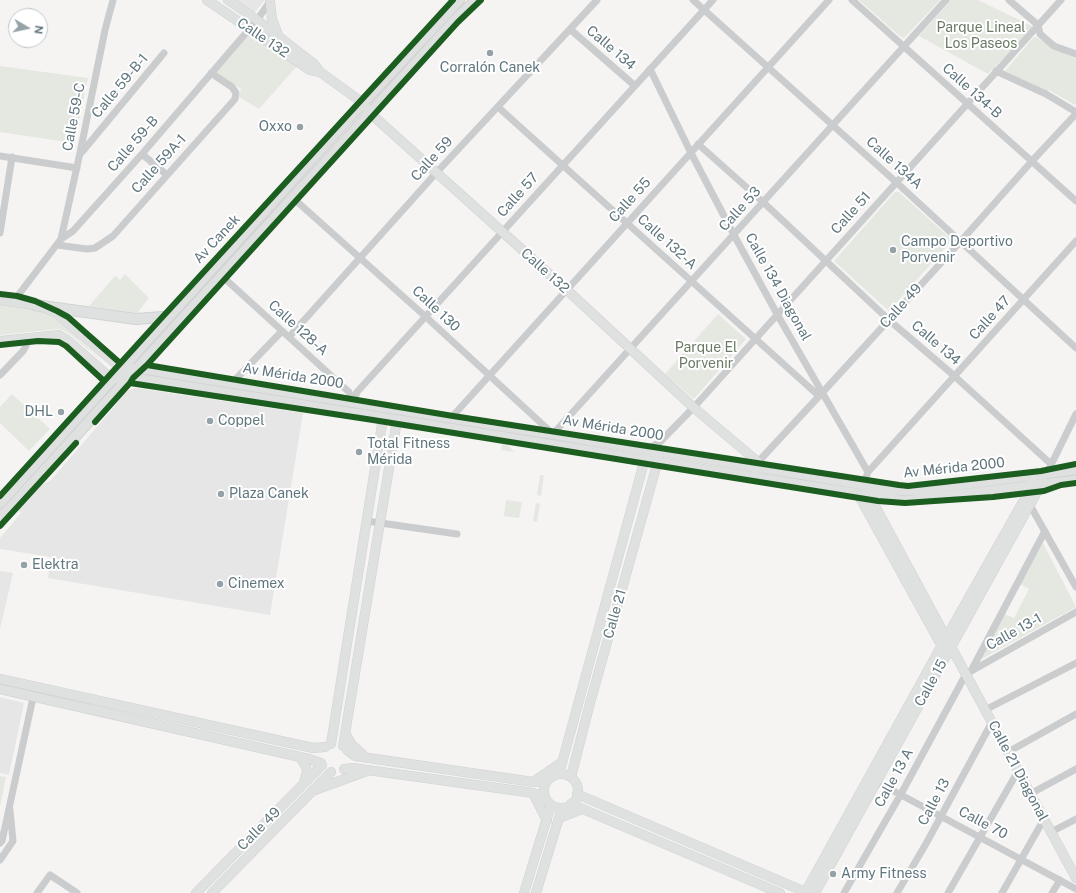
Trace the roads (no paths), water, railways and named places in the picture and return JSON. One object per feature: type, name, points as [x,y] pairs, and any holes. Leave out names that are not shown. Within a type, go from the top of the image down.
[{"type":"main road","points":[[0,503],[121,368],[459,0]]},
{"type":"main road","points":[[0,519],[455,20],[476,0]]},
{"type":"main road","points":[[34,305],[136,319],[168,318]]},
{"type":"street","name":"Calle 59-C","points":[[59,242],[77,168],[105,30],[113,0]]},
{"type":"street","name":"Calle 132","points":[[207,0],[310,70],[320,72]]},
{"type":"street","name":"Calle 132","points":[[228,0],[257,20],[314,64],[320,72],[363,103],[370,114],[437,172],[757,464]]},
{"type":"street","name":"Calle 59-B","points":[[13,302],[59,242],[74,230],[142,154],[257,20],[270,0]]},
{"type":"street","points":[[270,0],[272,19],[279,37]]},
{"type":"street","name":"Calle 59","points":[[289,337],[437,172],[597,0]]},
{"type":"street","name":"Calle 134A","points":[[693,0],[961,241],[1076,348]]},
{"type":"street","name":"Calle 57","points":[[352,413],[353,402],[357,392],[713,0]]},
{"type":"street","name":"Calle 55","points":[[451,418],[829,0]]},
{"type":"street","name":"Calle 134-B","points":[[852,0],[1076,202]]},
{"type":"street","name":"Calle 53","points":[[553,434],[946,0]]},
{"type":"street","points":[[1009,0],[1038,25],[1040,34],[1054,46],[1076,54]]},
{"type":"street","name":"Calle 51","points":[[660,447],[693,407],[1061,0]]},
{"type":"street","name":"Calle 134","points":[[570,29],[635,86]]},
{"type":"street","name":"Calle 59-B-1","points":[[80,153],[164,53]]},
{"type":"street","name":"Calle 134 Diagonal","points":[[650,69],[691,153],[734,235],[821,395],[868,472]]},
{"type":"street","points":[[996,71],[1046,94],[1076,113]]},
{"type":"street","name":"Calle 59A-1","points":[[59,242],[87,249],[94,248],[113,236],[235,99],[236,92],[232,86],[211,73]]},
{"type":"street","points":[[386,80],[394,87]]},
{"type":"street","name":"Calle 132-A","points":[[498,107],[755,339],[821,395]]},
{"type":"street","name":"Calle 49","points":[[757,464],[1076,113]]},
{"type":"street","name":"Calle 134","points":[[698,144],[826,260],[889,320],[954,376],[1051,464]]},
{"type":"street","points":[[324,146],[333,154]]},
{"type":"street","points":[[142,154],[167,175]]},
{"type":"street","points":[[0,156],[77,168]]},
{"type":"street","points":[[0,233],[12,158]]},
{"type":"street","name":"Calle 130","points":[[293,198],[361,258],[553,434]]},
{"type":"street","name":"Calle 47","points":[[864,486],[868,472],[1076,241]]},
{"type":"street","name":"Calle 128-A","points":[[222,276],[348,392],[353,402]]},
{"type":"street","points":[[0,300],[34,305],[48,309],[121,368],[137,368],[648,449],[660,447],[757,464],[864,486],[908,491],[1076,470]]},
{"type":"street","points":[[232,383],[282,331]]},
{"type":"street","points":[[0,341],[59,335],[66,339],[112,379],[129,378],[905,501],[1006,490],[1076,480]]},
{"type":"street","points":[[0,375],[23,351],[26,346],[27,338]]},
{"type":"street","points":[[1047,474],[1076,414]]},
{"type":"street","points":[[322,764],[321,754],[328,745],[333,734],[383,418]]},
{"type":"street","points":[[344,769],[347,766],[349,758],[345,748],[345,733],[397,420]]},
{"type":"street","points":[[552,444],[553,434]]},
{"type":"street","name":"Calle 21","points":[[571,777],[658,462],[660,447]]},
{"type":"street","name":"Calle 21","points":[[559,774],[648,449]]},
{"type":"street","points":[[755,477],[757,464]]},
{"type":"street","name":"Calle 15","points":[[949,642],[1047,474]]},
{"type":"street","name":"Calle 15","points":[[806,892],[949,642],[1018,510],[1034,476]]},
{"type":"street","points":[[1006,490],[1015,495],[1018,510]]},
{"type":"street","name":"Calle 21 Diagonal","points":[[858,494],[944,651],[960,664],[968,673],[985,710],[1075,875]]},
{"type":"street","name":"Calle 21 Diagonal","points":[[868,495],[960,664]]},
{"type":"street","points":[[0,503],[8,510]]},
{"type":"street","points":[[1030,505],[1076,586]]},
{"type":"street","points":[[367,521],[457,534]]},
{"type":"street","name":"Calle 13 A","points":[[844,893],[901,794],[1045,531]]},
{"type":"street","name":"Calle 13-1","points":[[968,673],[1076,612]]},
{"type":"street","points":[[601,619],[613,622]]},
{"type":"street","name":"Calle 15","points":[[815,893],[877,782],[944,651]]},
{"type":"street","points":[[985,710],[1076,663]]},
{"type":"street","points":[[0,679],[313,748],[339,744],[355,756],[533,782],[546,782]]},
{"type":"street","points":[[0,843],[2,841],[36,687]]},
{"type":"street","points":[[0,689],[300,757],[322,764],[331,772],[353,768],[533,793],[545,797]]},
{"type":"street","points":[[1008,752],[1076,714]]},
{"type":"street","points":[[182,730],[184,720]]},
{"type":"street","name":"Calle 13","points":[[897,893],[992,722]]},
{"type":"street","points":[[345,733],[352,745],[366,758]]},
{"type":"street","points":[[313,748],[333,734]]},
{"type":"street","points":[[300,757],[306,766],[307,771],[303,784]]},
{"type":"street","points":[[533,782],[562,762]]},
{"type":"street","name":"Calle 49","points":[[196,893],[322,764]]},
{"type":"street","points":[[573,768],[588,798]]},
{"type":"street","points":[[446,780],[447,769]]},
{"type":"street","points":[[1030,794],[1076,769]]},
{"type":"street","points":[[312,791],[369,770]]},
{"type":"street","points":[[948,893],[1018,771]]},
{"type":"street","name":"Calle 49","points":[[212,893],[331,772]]},
{"type":"street","points":[[559,774],[571,777],[576,783],[578,794],[571,804],[562,808],[551,805],[545,797],[544,787],[546,782],[559,774]]},
{"type":"street","name":"Calle 70","points":[[877,782],[1076,889]]},
{"type":"street","points":[[533,793],[547,820]]},
{"type":"street","points":[[578,794],[806,892]]},
{"type":"street","points":[[0,860],[13,841],[10,801]]},
{"type":"street","points":[[571,804],[780,893]]},
{"type":"street","points":[[524,893],[551,805]]},
{"type":"street","points":[[536,893],[562,808]]},
{"type":"street","points":[[559,818],[582,809]]},
{"type":"street","points":[[1002,893],[1044,819]]},
{"type":"street","points":[[1051,832],[1076,820]]},
{"type":"street","points":[[687,854],[693,843]]},
{"type":"street","points":[[232,856],[239,866]]},
{"type":"street","points":[[37,893],[50,875],[77,893]]},
{"type":"street","points":[[1052,893],[1060,880]]},
{"type":"place","name":"Corralón Canek","points":[[490,53]]},
{"type":"place","name":"Oxxo","points":[[300,127]]},
{"type":"place","name":"Campo Deportivo Porvenir","points":[[893,250]]},
{"type":"place","name":"DHL","points":[[61,412]]},
{"type":"place","name":"Coppel","points":[[210,421]]},
{"type":"place","name":"Total Fitness Mérida","points":[[359,452]]},
{"type":"place","name":"Plaza Canek","points":[[221,494]]},
{"type":"place","name":"Elektra","points":[[24,565]]},
{"type":"place","name":"Cinemex","points":[[220,584]]},
{"type":"place","name":"Army Fitness","points":[[833,874]]},
{"type":"park label","name":"Parque Lineal Los Paseos","points":[[981,36]]},
{"type":"park label","name":"Parque El Porvenir","points":[[706,356]]}]
